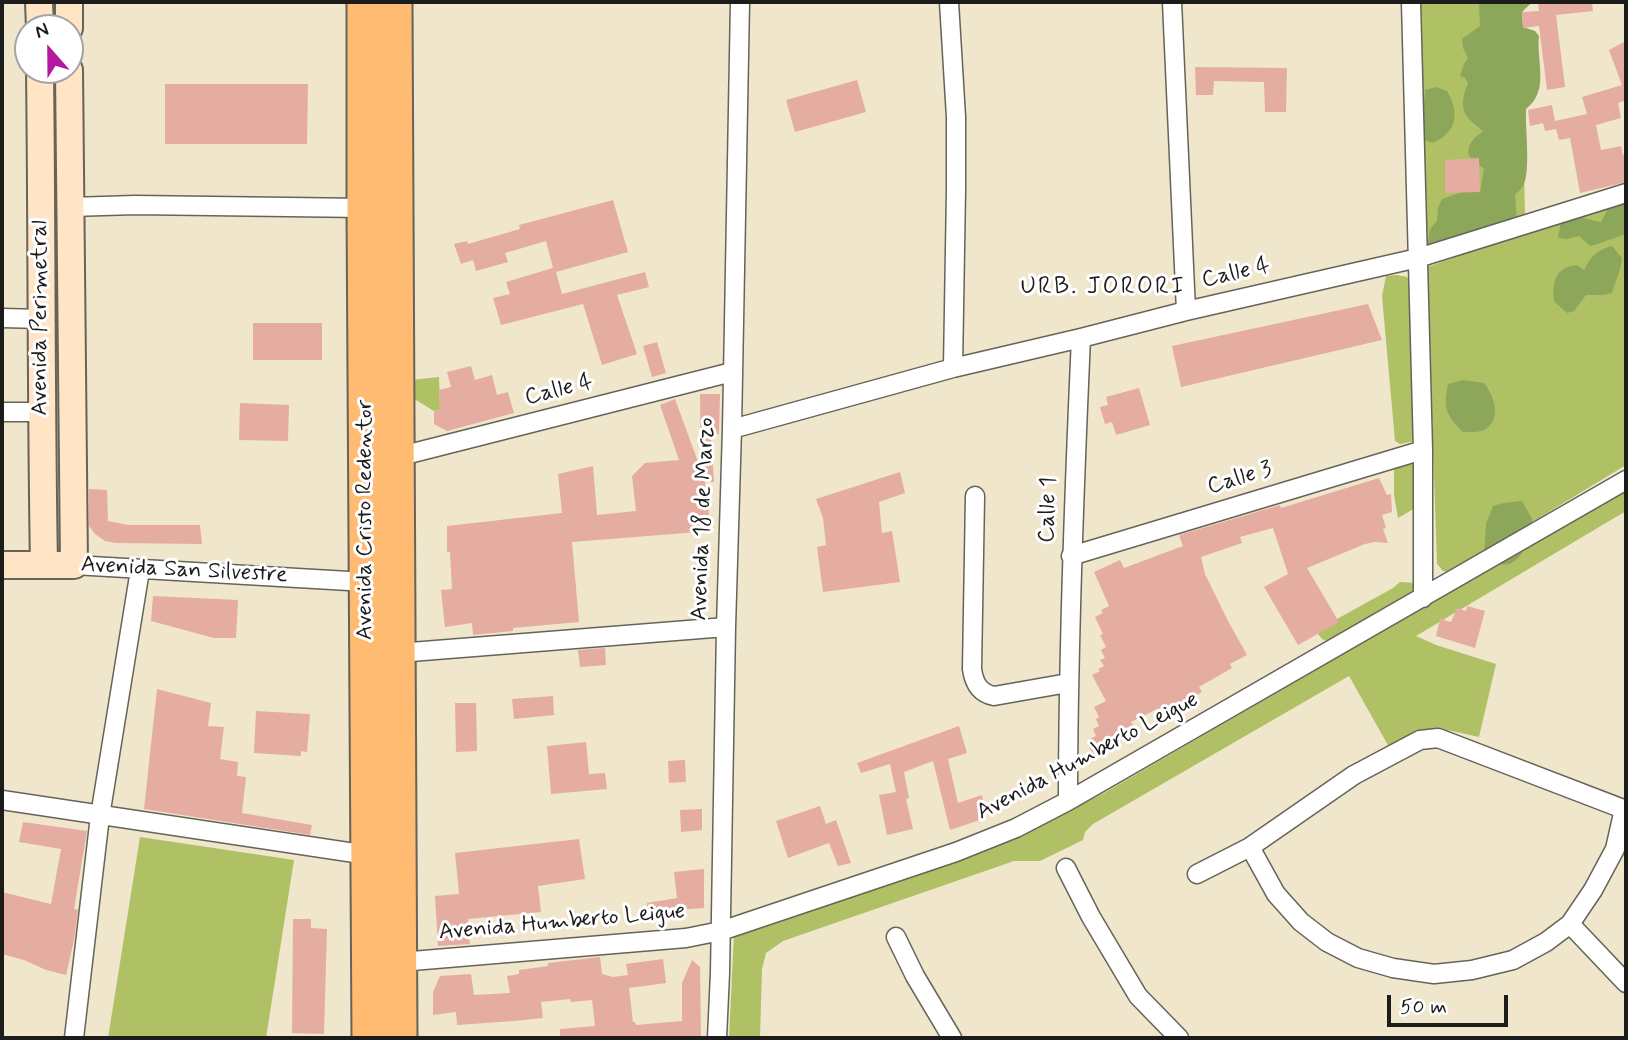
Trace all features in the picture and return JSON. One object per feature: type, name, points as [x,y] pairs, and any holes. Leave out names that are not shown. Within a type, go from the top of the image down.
[{"type":"highway","name":"Avenida Cristo Redentor","points":[[364,2],[369,1038]]},
{"type":"highway","name":"Avenida Cristo Redentor","points":[[395,2],[400,1038]]},
{"type":"street","name":"Avenida 18 de Marzo","points":[[717,1038],[740,2]]},
{"type":"street","points":[[949,2],[956,141],[953,368]]},
{"type":"street","points":[[1172,2],[1186,311]]},
{"type":"street","points":[[1411,2],[1423,450],[1423,598]]},
{"type":"street","name":"Avenida Perimetral","points":[[40,84],[44,565]]},
{"type":"street","name":"Avenida Perimetral","points":[[69,84],[74,565]]},
{"type":"street","name":"Calle 4","points":[[732,429],[953,368],[1418,258],[1626,193]]},
{"type":"street","points":[[71,207],[135,205],[364,208]]},
{"type":"street","points":[[42,262],[71,261]]},
{"type":"street","points":[[2,318],[42,319]]},
{"type":"street","name":"Calle 1","points":[[1068,801],[1071,556],[1081,338]]},
{"type":"street","name":"Calle 4","points":[[397,457],[732,372]]},
{"type":"street","points":[[2,412],[41,412]]},
{"type":"street","name":"Calle 3","points":[[1071,556],[1423,450]]},
{"type":"street","name":"Avenida Humberto Leigue","points":[[400,962],[686,938],[721,931],[956,852],[1016,828],[1068,801],[1626,480]]},
{"type":"street","points":[[975,496],[974,682],[984,694],[994,696],[1068,683]]},
{"type":"street","name":"Avenida San Silvestre","points":[[2,565],[74,565],[366,582]]},
{"type":"street","points":[[74,1038],[100,816],[140,570]]},
{"type":"street","points":[[398,653],[726,627]]},
{"type":"street","points":[[1198,874],[1250,847],[1354,775],[1420,740],[1438,738],[1625,809],[1615,849],[1593,890],[1570,924],[1546,942],[1513,960],[1472,970],[1434,974],[1393,968],[1358,958],[1327,942],[1301,922],[1276,894],[1250,847]]},
{"type":"street","points":[[2,800],[368,855]]},
{"type":"street","points":[[1066,868],[1091,917],[1138,996],[1179,1038]]},
{"type":"street","points":[[1570,924],[1626,984]]},
{"type":"street","points":[[896,937],[915,976],[952,1038]]},
{"type":"green space","points":[[1413,2],[1520,2],[1525,214],[1416,246]]},
{"type":"green space","points":[[1482,2],[1532,2],[1522,12],[1523,27],[1535,31],[1539,36],[1540,84],[1538,93],[1526,109],[1527,171],[1523,186],[1515,195],[1517,224],[1427,249],[1430,229],[1437,221],[1442,199],[1465,191],[1480,192],[1484,169],[1468,152],[1472,142],[1483,132],[1464,112],[1468,83],[1460,76],[1468,58],[1462,39],[1480,26],[1479,5]]},
{"type":"green space","points":[[1436,87],[1447,91],[1455,114],[1451,128],[1433,143],[1424,140],[1423,122],[1425,90]]},
{"type":"green space","points":[[1626,198],[1626,465],[1450,572],[1443,571],[1437,564],[1427,267]]},
{"type":"green space","points":[[1621,200],[1626,204],[1626,234],[1590,246],[1579,236],[1558,238],[1561,221],[1577,217],[1601,222],[1611,203]]},
{"type":"green space","points":[[1612,246],[1622,258],[1612,293],[1586,295],[1574,311],[1567,313],[1554,301],[1556,277],[1570,266],[1577,265],[1584,270],[1595,254]]},
{"type":"green space","points":[[1386,276],[1407,277],[1411,283],[1415,441],[1400,444],[1395,441],[1382,296]]},
{"type":"green space","points":[[439,377],[440,409],[434,411],[411,397],[411,380]]},
{"type":"green space","points":[[1463,380],[1484,383],[1491,394],[1495,406],[1494,419],[1484,430],[1463,432],[1447,411],[1448,384]]},
{"type":"green space","points":[[1407,462],[1415,466],[1417,507],[1398,518],[1394,495],[1394,465]]},
{"type":"green space","points":[[1626,490],[1626,511],[1416,636],[1496,664],[1479,737],[1432,730],[1389,747],[1349,676],[1093,824],[1085,832],[1083,840],[1040,861],[1014,861],[783,941],[766,953],[762,969],[760,1038],[729,1038],[734,934],[996,846],[1104,793]]},
{"type":"green space","points":[[1522,501],[1532,519],[1524,550],[1512,563],[1504,565],[1495,562],[1484,554],[1486,524],[1493,506]]},
{"type":"green space","points":[[1400,582],[1416,583],[1410,596],[1329,642],[1318,634],[1337,619]]},
{"type":"green space","points":[[140,837],[294,860],[266,1038],[108,1038]]},
{"type":"building","points":[[1538,2],[1592,2],[1593,11],[1556,15],[1565,87],[1547,90],[1539,26],[1523,28],[1522,12],[1539,11]]},
{"type":"building","points":[[1626,41],[1626,100],[1618,103],[1621,118],[1596,125],[1601,150],[1621,146],[1623,155],[1626,155],[1626,182],[1580,193],[1570,138],[1559,140],[1556,129],[1545,131],[1543,123],[1530,126],[1528,110],[1552,105],[1555,121],[1587,114],[1582,97],[1622,85],[1609,50]]},
{"type":"building","points":[[1195,67],[1287,68],[1286,112],[1265,112],[1264,82],[1214,81],[1213,95],[1196,95]]},
{"type":"building","points":[[857,80],[866,112],[795,132],[786,100]]},
{"type":"building","points":[[165,84],[308,84],[307,144],[165,144]]},
{"type":"building","points":[[1479,158],[1480,192],[1445,193],[1445,160]]},
{"type":"building","points":[[613,200],[628,252],[556,272],[562,294],[645,272],[649,287],[617,295],[637,354],[602,365],[583,304],[501,325],[493,298],[510,294],[506,282],[553,268],[546,241],[505,253],[508,262],[476,271],[473,260],[461,264],[454,244],[467,241],[468,244],[520,229],[519,225]]},
{"type":"building","points":[[1368,304],[1382,340],[1181,387],[1172,346]]},
{"type":"building","points":[[253,323],[322,323],[322,360],[253,360]]},
{"type":"building","points":[[657,342],[666,373],[652,377],[643,346]]},
{"type":"building","points":[[471,366],[475,380],[492,375],[497,395],[508,392],[514,413],[447,431],[434,424],[434,411],[440,409],[439,390],[451,387],[447,372]]},
{"type":"building","points":[[1139,388],[1150,425],[1116,435],[1112,422],[1105,424],[1100,407],[1108,405],[1106,397]]},
{"type":"building","points":[[700,394],[720,394],[719,434],[711,436],[714,482],[705,482],[711,531],[572,542],[579,622],[473,635],[472,623],[445,627],[441,590],[452,589],[447,526],[562,513],[558,474],[593,466],[597,515],[636,511],[632,476],[645,463],[679,460],[660,405],[675,399],[701,470]]},
{"type":"building","points":[[240,403],[289,405],[288,441],[239,440]]},
{"type":"building","points":[[900,472],[905,493],[879,502],[882,533],[892,531],[900,582],[823,592],[817,547],[826,545],[823,518],[816,499]]},
{"type":"building","points":[[1379,478],[1387,495],[1391,494],[1392,512],[1382,515],[1388,543],[1365,544],[1307,568],[1339,622],[1298,645],[1264,587],[1288,574],[1273,528],[1240,537],[1242,543],[1201,557],[1205,574],[1247,655],[1230,664],[1232,668],[1199,687],[1202,692],[1178,706],[1182,711],[1171,718],[1166,709],[1161,712],[1159,708],[1131,722],[1135,728],[1108,741],[1113,749],[1096,759],[1089,747],[1090,739],[1096,736],[1093,729],[1099,726],[1096,719],[1099,717],[1094,707],[1106,701],[1092,675],[1104,666],[1100,660],[1105,658],[1101,650],[1106,647],[1095,617],[1109,606],[1094,572],[1120,560],[1124,568],[1183,546],[1179,535]]},
{"type":"building","points":[[89,489],[107,490],[108,521],[128,525],[200,525],[202,544],[105,541],[89,526]]},
{"type":"building","points":[[153,596],[238,600],[236,638],[214,638],[151,621]]},
{"type":"building","points":[[1467,606],[1485,611],[1475,648],[1436,636],[1440,619],[1451,622],[1457,608],[1466,611]]},
{"type":"building","points":[[605,648],[606,665],[580,667],[578,650]]},
{"type":"building","points":[[157,689],[211,703],[208,726],[224,727],[220,759],[238,762],[237,776],[246,777],[242,813],[312,825],[310,835],[144,809]]},
{"type":"building","points":[[553,696],[554,715],[514,719],[512,699]]},
{"type":"building","points":[[455,703],[476,703],[477,751],[456,752]]},
{"type":"building","points":[[256,711],[310,714],[307,752],[301,751],[301,756],[254,753]]},
{"type":"building","points":[[959,726],[967,753],[948,759],[958,803],[982,795],[986,818],[950,830],[933,761],[904,772],[909,798],[906,799],[913,829],[887,835],[879,795],[896,792],[890,764],[861,773],[857,763]]},
{"type":"building","points":[[586,742],[589,774],[605,773],[607,789],[551,794],[547,746]]},
{"type":"building","points":[[685,760],[686,782],[669,783],[668,761]]},
{"type":"building","points":[[820,806],[826,824],[836,820],[851,863],[838,866],[829,843],[788,858],[776,821]]},
{"type":"building","points":[[702,809],[702,830],[681,832],[680,810]]},
{"type":"building","points":[[23,822],[87,831],[74,909],[78,910],[74,940],[66,975],[2,954],[2,892],[51,904],[61,849],[19,842]]},
{"type":"building","points":[[579,839],[585,879],[538,886],[541,912],[468,919],[470,944],[438,946],[435,896],[459,894],[455,853]]},
{"type":"building","points":[[704,869],[704,908],[648,912],[647,903],[677,898],[674,872]]},
{"type":"building","points":[[293,919],[311,919],[311,928],[327,929],[324,1034],[292,1033]]},
{"type":"building","points":[[600,957],[602,974],[613,977],[628,975],[626,964],[663,959],[666,983],[629,988],[633,1022],[636,1025],[682,1021],[682,983],[692,960],[700,967],[701,1038],[560,1038],[560,1029],[595,1026],[592,1000],[541,1002],[543,1018],[514,1021],[457,1025],[456,1012],[433,1015],[433,992],[440,976],[471,974],[474,995],[510,993],[507,976],[519,974],[519,970],[548,966],[548,963]]},
{"type":"district","name":"URB. JORORI","points":[[1103,288]]}]
